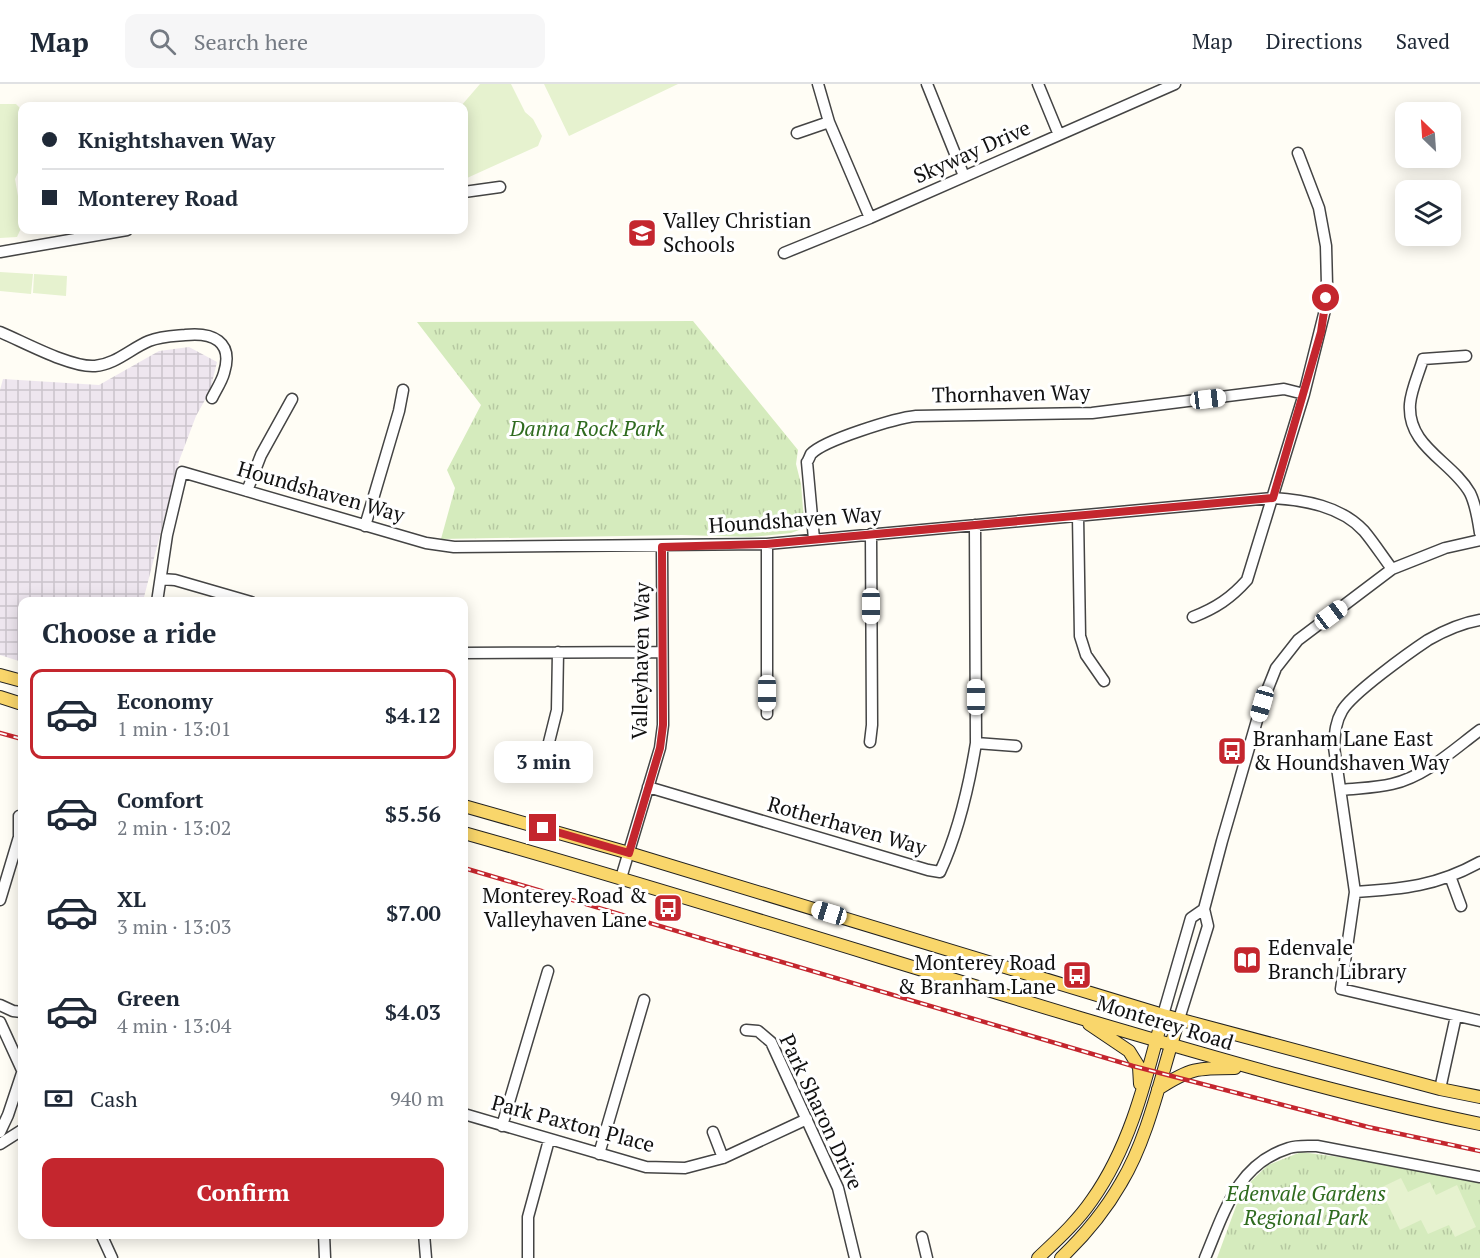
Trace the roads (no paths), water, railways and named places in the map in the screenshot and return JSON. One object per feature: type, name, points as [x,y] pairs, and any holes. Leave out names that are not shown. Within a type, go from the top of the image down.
[{"type":"main road","points":[[0,675],[18,680]]},
{"type":"main road","points":[[0,697],[18,703]]},
{"type":"main road","name":"Monterey Road","points":[[468,807],[629,853],[1163,1015],[1440,1089],[1480,1097]]},
{"type":"main road","name":"Monterey Road","points":[[468,834],[621,878],[1248,1068],[1480,1124]]},
{"type":"main road","points":[[1038,1258],[1091,1202],[1109,1173],[1132,1121],[1163,1015]]},
{"type":"main road","points":[[1078,1017],[1129,1051],[1139,1067],[1141,1092]]},
{"type":"main road","points":[[1061,1258],[1101,1214],[1122,1182],[1137,1149],[1158,1089],[1179,1019]]},
{"type":"main road","points":[[1158,1089],[1175,1077],[1192,1070],[1248,1068]]},
{"type":"street","points":[[818,84],[829,122],[870,218]]},
{"type":"street","points":[[927,84],[964,176]]},
{"type":"street","points":[[1038,84],[1059,135]]},
{"type":"street","name":"Skyway Drive","points":[[784,253],[1059,135],[1152,88],[1175,84]]},
{"type":"street","points":[[797,133],[829,122]]},
{"type":"street","points":[[1193,616],[1214,609],[1232,597],[1246,580],[1273,498],[1321,332],[1327,285],[1326,246],[1319,208],[1298,153]]},
{"type":"street","points":[[468,191],[500,187]]},
{"type":"street","points":[[0,252],[104,234]]},
{"type":"street","points":[[0,332],[77,364],[94,366],[112,362],[160,338],[200,334],[212,336],[220,342],[225,351],[226,364],[224,374],[212,398]]},
{"type":"street","points":[[1466,356],[1423,359],[1410,403],[1410,411],[1417,436],[1459,479],[1470,494],[1476,510],[1480,533]]},
{"type":"street","name":"Thornhaven Way","points":[[814,539],[807,462],[811,455],[818,449],[860,431],[894,420],[916,416],[1092,413],[1284,389],[1304,394]]},
{"type":"street","points":[[365,526],[403,390]]},
{"type":"street","points":[[248,491],[261,454],[292,399]]},
{"type":"street","name":"Houndshaven Way","points":[[161,579],[167,535],[182,471],[439,547],[662,547],[766,544],[1273,498],[1299,500],[1327,508],[1348,518],[1363,530],[1392,569]]},
{"type":"street","points":[[1078,516],[1080,636],[1086,655],[1104,681]]},
{"type":"street","name":"Rotherhaven Way","points":[[648,787],[860,851],[940,872],[971,777],[976,743],[975,525]]},
{"type":"street","points":[[870,742],[872,725],[871,534]]},
{"type":"street","points":[[1179,1019],[1208,926],[1204,909],[1262,704],[1276,668],[1298,640],[1392,569],[1445,548],[1480,540]]},
{"type":"street","points":[[766,544],[767,714]]},
{"type":"street","name":"Valleyhaven Way","points":[[621,878],[660,748],[663,725],[662,547]]},
{"type":"street","points":[[159,597],[161,579],[175,580],[230,597]]},
{"type":"street","points":[[1480,620],[1451,628],[1428,641],[1355,695],[1342,710],[1335,728],[1334,747],[1354,892],[1341,989],[1480,1021]]},
{"type":"street","points":[[546,754],[557,710],[558,652]]},
{"type":"street","points":[[468,653],[662,652]]},
{"type":"street","points":[[1341,790],[1390,785],[1411,779],[1480,730]]},
{"type":"street","points":[[976,743],[1016,746]]},
{"type":"street","points":[[0,900],[18,837]]},
{"type":"street","points":[[1354,892],[1403,889],[1437,881],[1480,862]]},
{"type":"street","points":[[1450,876],[1461,906]]},
{"type":"street","points":[[1163,1015],[1191,918],[1204,909]]},
{"type":"street","points":[[502,1126],[548,970]]},
{"type":"street","points":[[599,1154],[644,1000]]},
{"type":"street","points":[[0,1005],[18,1012]]},
{"type":"street","points":[[1440,1089],[1456,1016]]},
{"type":"street","points":[[0,1022],[18,1063]]},
{"type":"street","name":"Park Sharon Drive","points":[[746,1030],[758,1031],[771,1042],[838,1188],[855,1258]]},
{"type":"street","points":[[0,1132],[18,1084]]},
{"type":"street","name":"Park Paxton Place","points":[[468,1115],[646,1167],[685,1168],[723,1158],[807,1119]]},
{"type":"street","points":[[713,1132],[723,1158]]},
{"type":"street","points":[[0,1144],[18,1133]]},
{"type":"street","points":[[528,1258],[528,1217],[549,1140]]},
{"type":"street","points":[[1205,1258],[1239,1182],[1268,1156],[1291,1147],[1317,1146],[1480,1177]]},
{"type":"street","points":[[922,1237],[927,1258]]},
{"type":"street","points":[[103,1239],[112,1258]]},
{"type":"street","points":[[324,1239],[325,1258]]},
{"type":"street","points":[[424,1239],[426,1258]]},
{"type":"railway","points":[[0,733],[18,738]]},
{"type":"railway","points":[[468,869],[1133,1066],[1368,1127],[1480,1151]]},
{"type":"place","name":"Valley Christian Schools","points":[[642,233]]},
{"type":"place","name":"Branham Lane East & Houndshaven Way","points":[[1232,751]]},
{"type":"place","name":"Monterey Road & Valleyhaven Lane","points":[[668,908]]},
{"type":"place","name":"Edenvale Branch Library","points":[[1247,960]]},
{"type":"place","name":"Monterey Road & Branham Lane","points":[[1077,975]]},
{"type":"park label","name":"Danna Rock Park","points":[[587,429]]},
{"type":"park label","name":"Edenvale Gardens Regional Park","points":[[1306,1206]]}]
